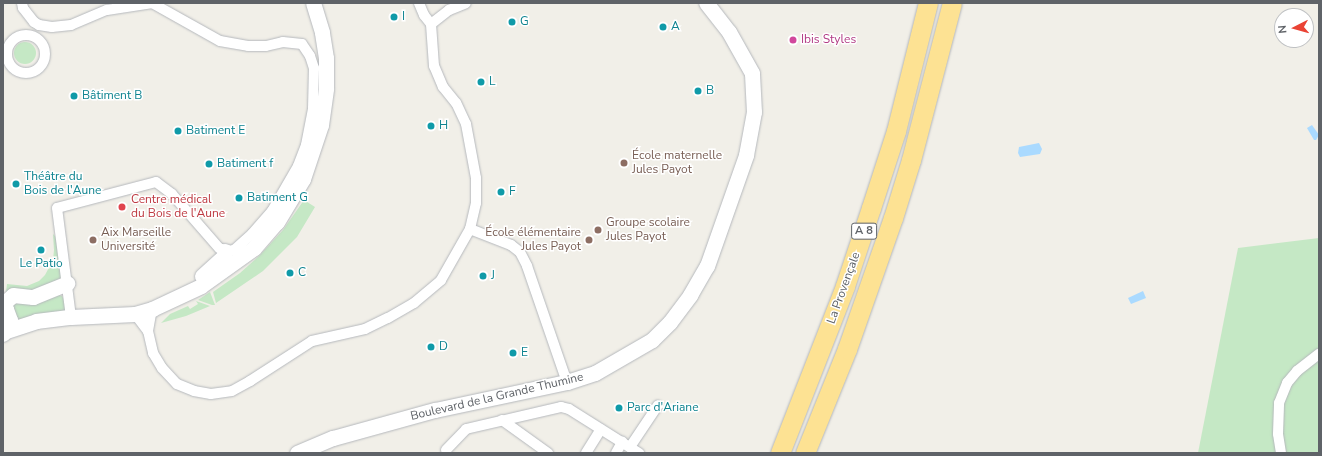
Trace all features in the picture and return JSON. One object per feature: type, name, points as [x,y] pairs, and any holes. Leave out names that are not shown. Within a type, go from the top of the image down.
[{"type":"highway","name":"La Provençale","points":[[780,453],[845,286],[896,131],[928,3]]},
{"type":"highway","name":"La Provençale","points":[[806,453],[847,348],[911,160],[952,3]]},
{"type":"street","points":[[22,3],[23,8],[34,22],[39,25],[52,27],[71,25],[107,10],[152,3],[220,42],[248,46],[266,46],[283,42],[302,44],[310,56],[316,82],[313,109],[306,145],[290,182],[272,211],[252,234],[238,247],[234,250],[222,250]]},
{"type":"street","points":[[4,333],[36,321],[71,317],[135,314],[158,306],[216,276],[254,248],[277,222],[303,179],[321,125],[326,88],[324,43],[313,3]]},
{"type":"street","points":[[135,314],[148,331],[153,353],[162,368],[177,384],[194,391],[212,394],[232,391],[312,341],[365,329],[414,303],[441,280],[470,229],[476,196],[476,178],[466,124],[456,103],[444,87],[434,66],[432,24],[424,15],[419,3]]},
{"type":"street","points":[[432,24],[449,10],[466,3]]},
{"type":"street","name":"Boulevard de la Grande Thumine","points":[[297,453],[333,438],[436,410],[567,382],[595,373],[652,340],[670,322],[690,295],[707,266],[746,155],[754,112],[752,73],[729,32],[706,3]]},
{"type":"street","points":[[33,35],[39,25]]},
{"type":"street","points":[[71,317],[57,208],[156,182],[172,194],[222,250],[224,256],[208,272],[158,306],[148,331]]},
{"type":"street","points":[[470,229],[511,245],[520,252],[527,266],[567,382]]},
{"type":"street","points":[[4,333],[10,320],[9,314],[3,304],[13,296],[32,297],[67,283]]},
{"type":"street","points":[[1281,453],[1278,434],[1279,403],[1288,383],[1297,371],[1319,354]]},
{"type":"street","points":[[616,453],[626,445],[658,405]]},
{"type":"street","points":[[446,450],[466,429],[561,407],[570,409],[639,453]]},
{"type":"street","points":[[502,420],[548,453]]},
{"type":"street","points":[[586,453],[601,429]]},
{"type":"green space","points":[[25,42],[33,45],[36,53],[33,61],[25,64],[17,61],[14,53],[17,45]]},
{"type":"green space","points":[[304,200],[315,207],[297,237],[263,271],[216,303],[213,292],[240,273],[259,256],[283,230]]},
{"type":"green space","points":[[53,234],[56,237],[62,279],[33,291],[6,292],[7,284],[27,286],[39,281],[45,275],[53,260]]},
{"type":"green space","points":[[1319,238],[1319,453],[1198,453],[1238,248]]},
{"type":"green space","points":[[210,292],[215,305],[198,300]]},
{"type":"green space","points":[[55,294],[62,296],[65,301],[66,312],[16,321],[10,302]]},
{"type":"green space","points":[[196,301],[210,306],[186,316],[161,323],[170,314],[188,306],[190,309],[198,304]]},
{"type":"water","points":[[1312,125],[1319,135],[1316,140],[1314,140],[1307,128]]},
{"type":"water","points":[[1039,143],[1042,149],[1040,154],[1020,157],[1018,153],[1019,147]]},
{"type":"water","points":[[1143,291],[1146,298],[1131,304],[1128,298]]},
{"type":"place","name":"I","points":[[394,17]]},
{"type":"place","name":"G","points":[[512,22]]},
{"type":"place","name":"A","points":[[663,27]]},
{"type":"place","name":"Ibis Styles","points":[[793,40]]},
{"type":"place","name":"L","points":[[481,82]]},
{"type":"place","name":"B","points":[[698,91]]},
{"type":"place","name":"Bâtiment B","points":[[74,96]]},
{"type":"place","name":"H","points":[[431,126]]},
{"type":"place","name":"Batiment E","points":[[178,131]]},
{"type":"place","name":"École maternelle Jules Payot","points":[[624,163]]},
{"type":"place","name":"Batiment f","points":[[209,164]]},
{"type":"place","name":"Théâtre du Bois de l'Aune","points":[[16,184]]},
{"type":"place","name":"F","points":[[501,192]]},
{"type":"place","name":"Batiment G","points":[[239,198]]},
{"type":"place","name":"Centre médical du Bois de l'Aune","points":[[122,207]]},
{"type":"place","name":"Groupe scolaire Jules Payot","points":[[598,230]]},
{"type":"place","name":"Aix Marseille Université","points":[[93,240]]},
{"type":"place","name":"École élémentaire Jules Payot","points":[[589,240]]},
{"type":"place","name":"Le Patio","points":[[41,250]]},
{"type":"place","name":"C","points":[[290,273]]},
{"type":"place","name":"J","points":[[483,276]]},
{"type":"place","name":"D","points":[[431,347]]},
{"type":"place","name":"E","points":[[513,353]]},
{"type":"place","name":"Parc d'Ariane","points":[[619,408]]}]
